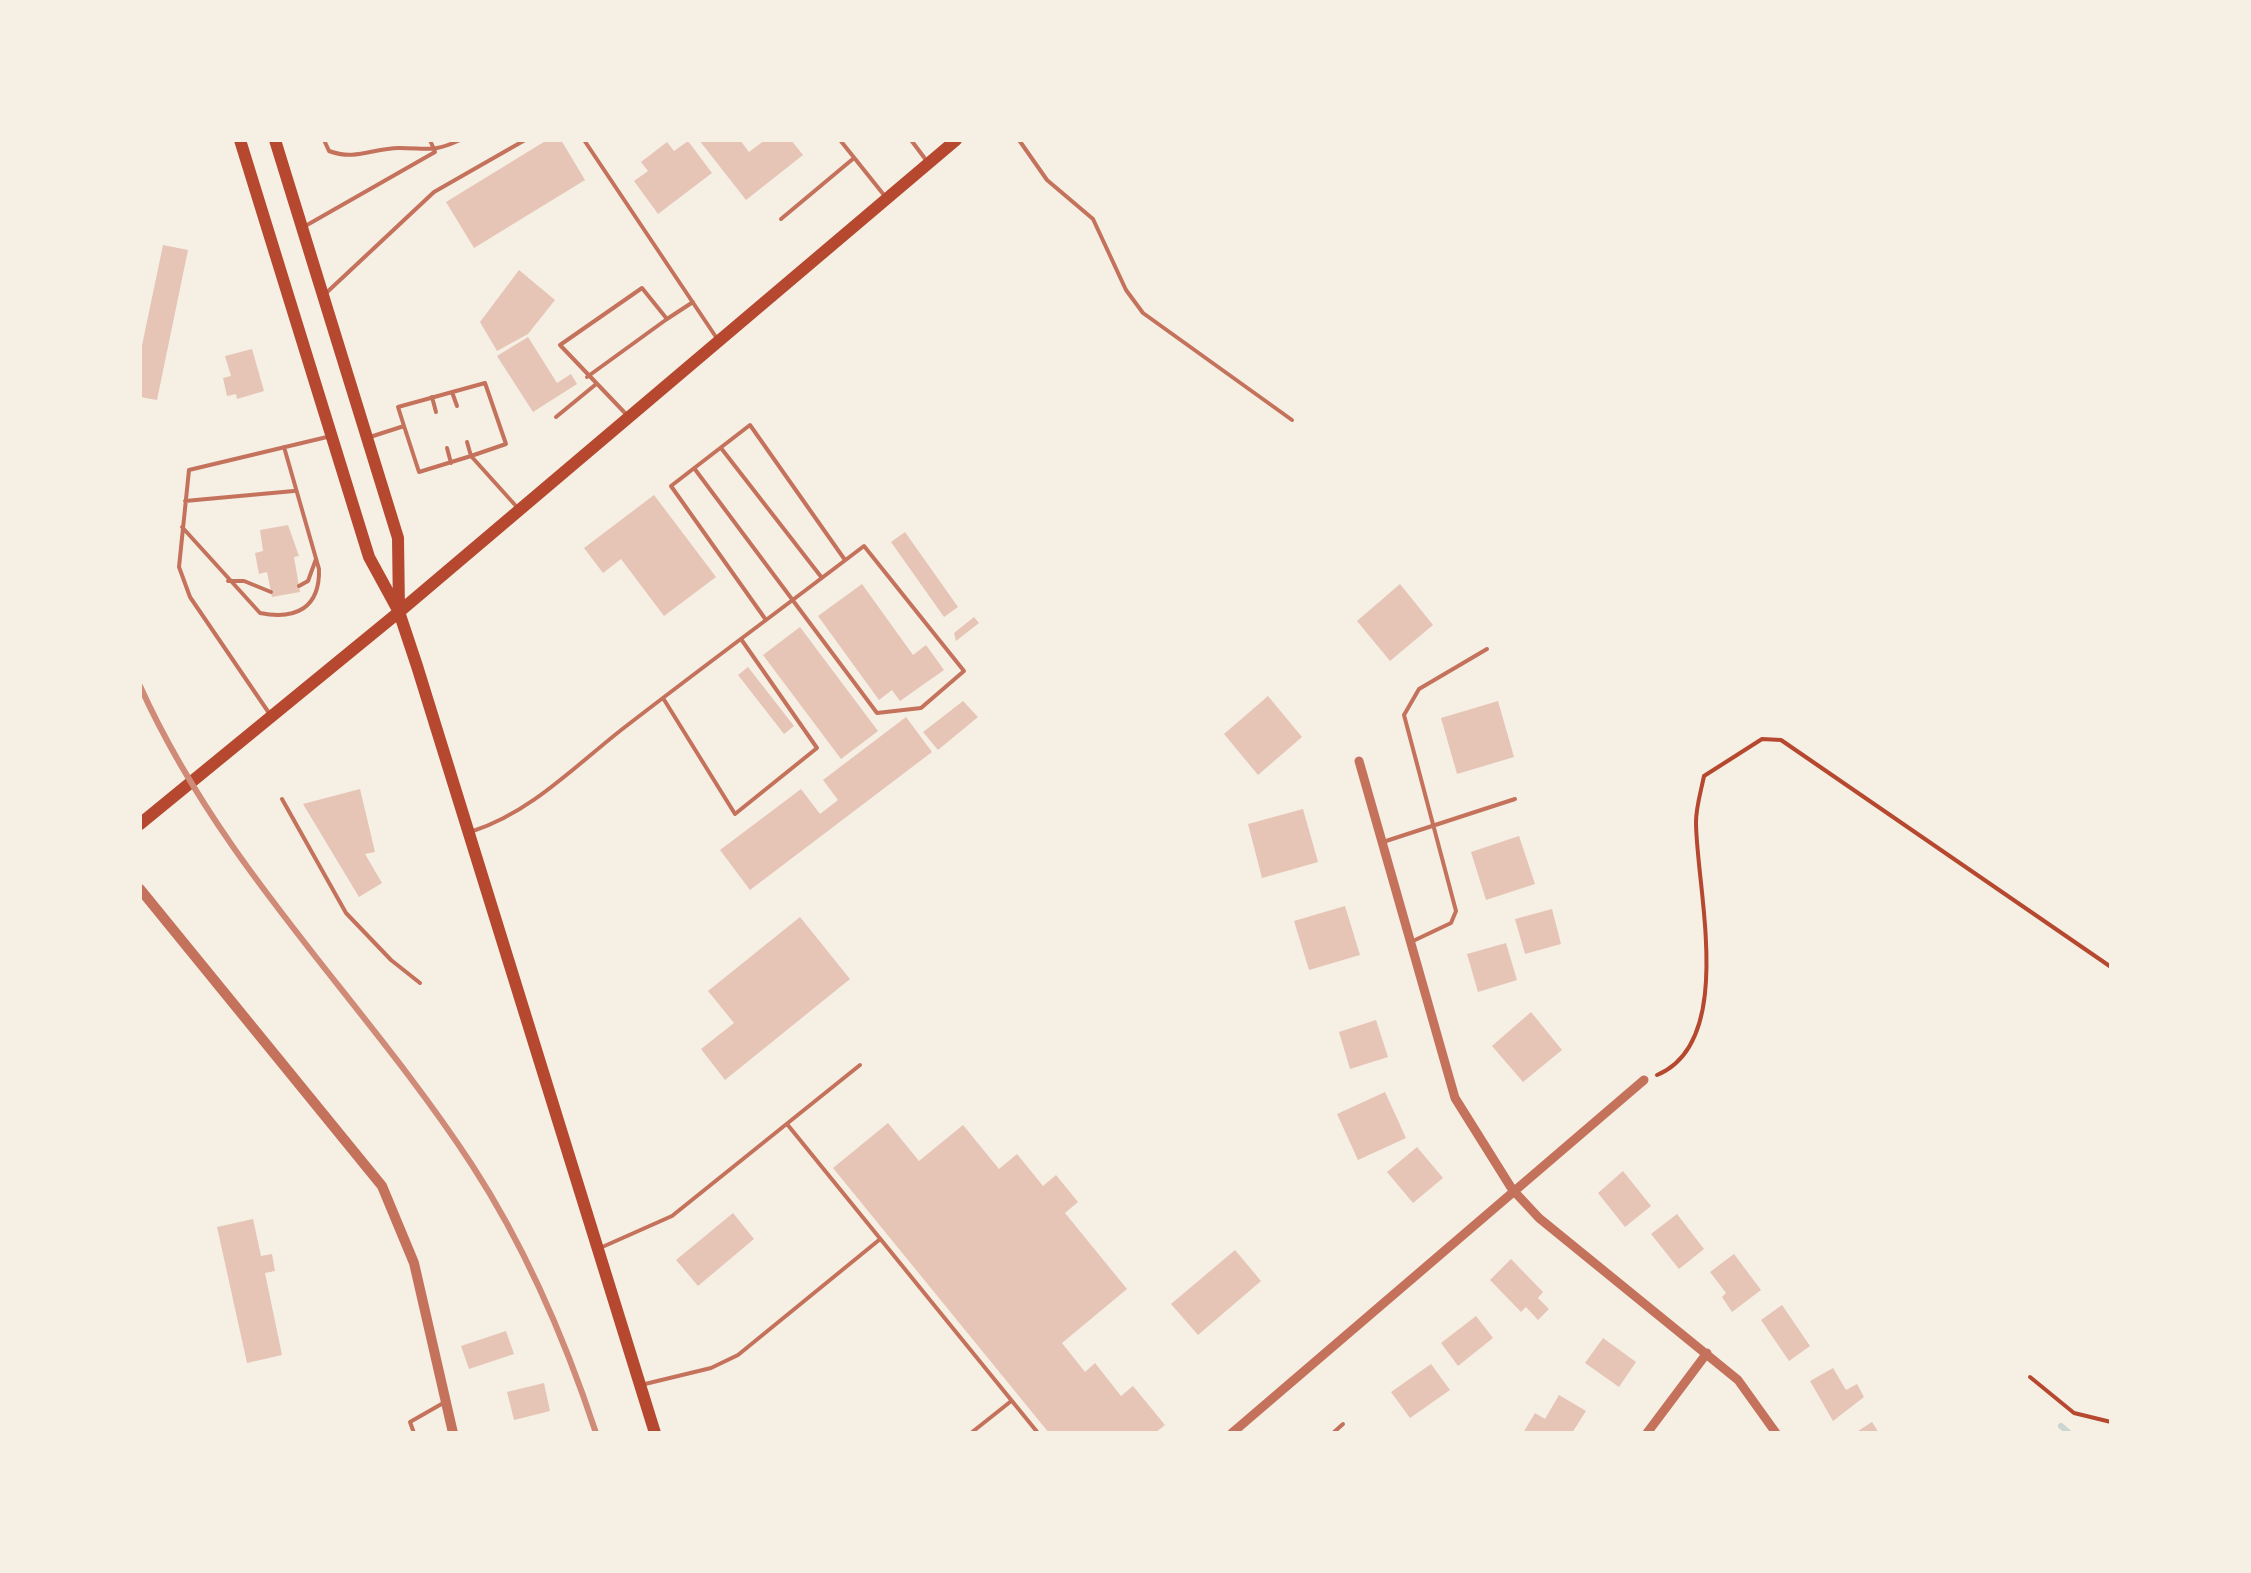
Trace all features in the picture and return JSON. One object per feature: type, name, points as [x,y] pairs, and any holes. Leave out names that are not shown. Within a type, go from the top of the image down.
[{"type":"main road","points":[[240,140],[369,557],[399,612],[655,1433]]},
{"type":"main road","points":[[275,140],[398,538],[399,612]]},
{"type":"main road","points":[[140,824],[399,612],[956,140]]},
{"type":"street","points":[[1359,762],[1454,1098],[1512,1190],[1566,1244],[1738,1380],[1776,1433]]},
{"type":"street","points":[[140,889],[382,1186],[414,1263],[453,1433]]},
{"type":"street","points":[[1232,1433],[1644,1080]]},
{"type":"street","points":[[1646,1433],[1707,1353]]},
{"type":"lane","points":[[324,140],[329,150],[345,156],[396,148],[434,152]]},
{"type":"lane","points":[[430,140],[434,152]]},
{"type":"lane","points":[[302,228],[460,140]]},
{"type":"lane","points":[[323,296],[434,192],[525,140]]},
{"type":"lane","points":[[584,140],[718,340]]},
{"type":"lane","points":[[840,140],[887,198]]},
{"type":"lane","points":[[911,140],[928,163]]},
{"type":"lane","points":[[1018,140],[1047,180],[1093,220],[1126,290],[1144,314],[1292,420]]},
{"type":"lane","points":[[781,219],[854,158]]},
{"type":"lane","points":[[628,417],[560,345],[642,288],[666,319]]},
{"type":"lane","points":[[587,377],[693,302]]},
{"type":"lane","points":[[485,383],[506,444],[419,472],[398,407],[432,397],[485,383]]},
{"type":"lane","points":[[556,417],[596,386]]},
{"type":"lane","points":[[452,392],[457,406]]},
{"type":"lane","points":[[432,397],[436,412]]},
{"type":"lane","points":[[367,438],[404,426]]},
{"type":"lane","points":[[766,620],[671,486],[720,448],[750,426],[846,560]]},
{"type":"lane","points":[[271,717],[190,597],[179,567],[190,470],[332,436]]},
{"type":"lane","points":[[467,442],[471,456],[519,510]]},
{"type":"lane","points":[[182,526],[228,582],[260,612],[293,614],[310,606],[319,587],[316,559],[284,447]]},
{"type":"lane","points":[[447,448],[451,463]]},
{"type":"lane","points":[[720,448],[822,578]]},
{"type":"lane","points":[[469,832],[524,806],[663,698],[766,620],[793,600],[846,560],[864,546],[964,671],[921,708],[877,713],[793,600],[694,468]]},
{"type":"lane","points":[[185,501],[294,491]]},
{"type":"lane","points":[[299,586],[308,581],[316,559]]},
{"type":"lane","points":[[228,582],[244,581],[271,592]]},
{"type":"lane","points":[[663,698],[736,814],[817,748],[741,639]]},
{"type":"lane","points":[[1409,943],[1445,928],[1454,918],[1454,897],[1405,711],[1418,690],[1487,649]]},
{"type":"lane","points":[[1382,842],[1515,799]]},
{"type":"lane","points":[[282,800],[346,913],[391,960],[420,983]]},
{"type":"lane","points":[[598,1248],[672,1216],[860,1064]]},
{"type":"lane","points":[[787,1124],[1038,1433]]},
{"type":"lane","points":[[640,1384],[711,1368],[738,1354],[879,1240]]},
{"type":"lane","points":[[971,1433],[1011,1401]]},
{"type":"lane","points":[[414,1433],[410,1422],[445,1402]]},
{"type":"lane","points":[[1332,1433],[1343,1424]]},
{"type":"path","points":[[1644,1080],[1674,1068],[1698,1026],[1706,978],[1706,894],[1697,856],[1695,817],[1704,776],[1762,739],[1781,740],[2111,967]]},
{"type":"path","points":[[2030,1377],[2074,1412],[2111,1422]]},
{"type":"building","points":[[547,140],[561,140],[585,180],[474,248],[446,202]]},
{"type":"building","points":[[699,140],[740,140],[749,152],[765,140],[791,140],[803,155],[746,200]]},
{"type":"building","points":[[688,141],[712,173],[658,214],[634,181],[648,171],[641,162],[667,142],[674,151]]},
{"type":"building","points":[[163,245],[188,250],[157,400],[140,397],[140,355]]},
{"type":"building","points":[[519,270],[555,300],[528,334],[497,351],[480,322]]},
{"type":"building","points":[[528,337],[557,383],[571,374],[577,384],[533,412],[497,356]]},
{"type":"building","points":[[252,349],[264,391],[237,399],[236,394],[227,396],[223,378],[231,376],[225,356]]},
{"type":"building","points":[[654,495],[716,577],[664,616],[621,559],[603,573],[584,548]]},
{"type":"building","points":[[288,525],[299,556],[294,557],[300,592],[272,597],[267,572],[259,574],[255,553],[263,551],[260,530]]},
{"type":"building","points":[[905,532],[958,607],[944,617],[891,542]]},
{"type":"building","points":[[862,584],[913,655],[926,645],[944,670],[900,701],[892,690],[879,700],[818,616]]},
{"type":"building","points":[[1400,584],[1433,625],[1390,661],[1357,621]]},
{"type":"building","points":[[974,617],[979,623],[956,641],[954,633]]},
{"type":"building","points":[[800,627],[878,731],[841,759],[763,655]]},
{"type":"building","points":[[748,667],[794,726],[784,734],[738,675]]},
{"type":"building","points":[[1268,696],[1302,737],[1258,775],[1224,734]]},
{"type":"building","points":[[963,701],[978,717],[938,750],[923,732]]},
{"type":"building","points":[[1498,701],[1514,757],[1457,774],[1441,718]]},
{"type":"building","points":[[906,717],[932,752],[750,890],[720,850],[801,789],[820,814],[838,800],[823,780]]},
{"type":"building","points":[[360,789],[375,852],[365,854],[382,883],[359,897],[303,804]]},
{"type":"building","points":[[1303,809],[1318,862],[1262,878],[1248,824]]},
{"type":"building","points":[[1519,836],[1535,884],[1486,900],[1471,852]]},
{"type":"building","points":[[1345,906],[1360,955],[1309,970],[1294,921]]},
{"type":"building","points":[[1552,909],[1561,944],[1525,954],[1515,919]]},
{"type":"building","points":[[800,917],[850,979],[725,1080],[701,1049],[734,1023],[708,991]]},
{"type":"building","points":[[1506,943],[1517,980],[1478,992],[1467,954]]},
{"type":"building","points":[[1531,1012],[1562,1050],[1523,1082],[1492,1046]]},
{"type":"building","points":[[1376,1020],[1388,1057],[1350,1069],[1339,1032]]},
{"type":"building","points":[[1385,1092],[1406,1138],[1358,1160],[1337,1114]]},
{"type":"building","points":[[888,1123],[919,1161],[963,1125],[999,1169],[1017,1154],[1043,1186],[1056,1175],[1078,1202],[1065,1213],[1127,1289],[1062,1343],[1085,1372],[1095,1363],[1121,1396],[1133,1386],[1165,1425],[1155,1433],[1049,1433],[833,1168]]},
{"type":"building","points":[[1417,1147],[1443,1178],[1413,1203],[1387,1172]]},
{"type":"building","points":[[1623,1171],[1651,1206],[1625,1227],[1598,1193]]},
{"type":"building","points":[[733,1213],[754,1239],[698,1286],[676,1260]]},
{"type":"building","points":[[1677,1214],[1704,1249],[1679,1269],[1651,1234]]},
{"type":"building","points":[[253,1219],[261,1256],[272,1254],[275,1271],[265,1273],[282,1355],[247,1363],[217,1227]]},
{"type":"building","points":[[1235,1250],[1261,1281],[1198,1335],[1171,1304]]},
{"type":"building","points":[[1734,1254],[1761,1290],[1732,1312],[1722,1297],[1726,1293],[1710,1272]]},
{"type":"building","points":[[1511,1259],[1543,1292],[1538,1298],[1549,1309],[1538,1320],[1526,1307],[1521,1312],[1490,1280]]},
{"type":"building","points":[[1782,1305],[1810,1346],[1789,1361],[1761,1320]]},
{"type":"building","points":[[1476,1316],[1493,1338],[1458,1366],[1441,1343]]},
{"type":"building","points":[[506,1331],[514,1354],[469,1369],[461,1346]]},
{"type":"building","points":[[1603,1338],[1636,1362],[1619,1387],[1585,1363]]},
{"type":"building","points":[[1431,1364],[1450,1390],[1410,1418],[1391,1392]]},
{"type":"building","points":[[1833,1368],[1846,1390],[1857,1384],[1864,1397],[1833,1421],[1810,1381]]},
{"type":"building","points":[[544,1383],[550,1411],[514,1420],[507,1392]]},
{"type":"building","points":[[1559,1395],[1586,1411],[1572,1433],[1523,1433],[1535,1413],[1545,1419]]},
{"type":"building","points":[[1872,1422],[1879,1433],[1855,1433]]},
{"type":"waterway","points":[[2061,1426],[2069,1433]]},
{"type":"railway","points":[[140,686],[174,753],[253,875],[430,1105],[492,1196],[543,1295],[596,1433]]}]
